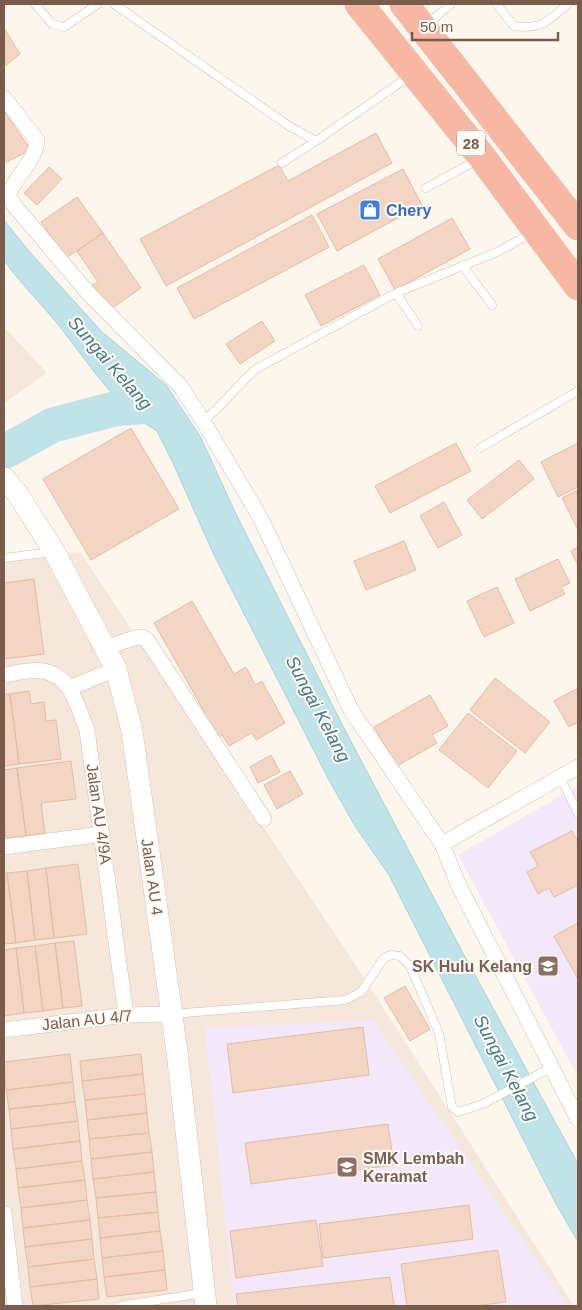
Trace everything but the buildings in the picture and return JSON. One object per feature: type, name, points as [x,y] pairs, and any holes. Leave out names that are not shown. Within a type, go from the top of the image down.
[{"type":"highway","name":"28","points":[[359,4],[482,157],[578,286]]},
{"type":"highway","name":"28","points":[[404,4],[577,223]]},
{"type":"main road","name":"Jalan AU 4","points":[[10,486],[54,551],[116,669],[132,731],[177,1052],[205,1300]]},
{"type":"street","points":[[4,98],[37,140],[36,150],[12,185],[8,195],[13,204],[88,294],[181,387],[203,421],[260,517],[351,710],[442,844],[459,886],[578,1119]]},
{"type":"street","points":[[105,648],[137,637],[147,640],[264,819]]},
{"type":"street","points":[[4,674],[41,671],[58,676],[69,688],[116,669]]},
{"type":"street","name":"Jalan AU 4/9A","points":[[69,688],[87,730],[126,1015]]},
{"type":"street","points":[[442,844],[578,767]]},
{"type":"street","points":[[4,847],[102,834]]},
{"type":"street","name":"Jalan AU 4/7","points":[[4,1030],[126,1015],[172,1014]]},
{"type":"street","points":[[4,1214],[15,1306]]},
{"type":"lane","points":[[35,4],[52,24],[64,27],[98,4]]},
{"type":"lane","points":[[114,4],[316,142]]},
{"type":"lane","points":[[423,27],[451,4]]},
{"type":"lane","points":[[496,4],[514,26],[529,28],[544,23],[568,4]]},
{"type":"lane","points":[[282,163],[316,142],[415,73]]},
{"type":"lane","points":[[426,188],[482,157]]},
{"type":"lane","points":[[203,421],[222,406],[239,384],[256,369],[396,293],[497,252],[536,230]]},
{"type":"lane","points":[[462,265],[492,306]]},
{"type":"lane","points":[[396,293],[418,326]]},
{"type":"lane","points":[[480,448],[578,391]]},
{"type":"lane","points":[[4,558],[54,551]]},
{"type":"lane","points":[[560,777],[578,813]]},
{"type":"lane","points":[[172,1014],[345,1000],[361,992],[384,958],[391,955],[400,956],[410,966],[439,1033],[452,1107],[458,1112],[483,1104],[552,1067]]},
{"type":"lane","points":[[119,1306],[205,1300]]},
{"type":"shaded area","points":[[4,327],[47,373],[4,403]]},
{"type":"shaded area","points":[[80,552],[365,979],[574,1306],[4,1306],[4,560]]},
{"type":"shaded area","name":"SK Hulu Kelang","points":[[578,786],[578,1077],[458,855]]},
{"type":"shaded area","name":"SMK Lembah Keramat","points":[[373,1020],[568,1306],[234,1306],[205,1028]]},
{"type":"water","name":"Sungai Kelang","points":[[4,220],[28,250],[102,332],[166,385],[200,436],[237,516],[347,734],[464,955],[578,1164],[578,1242],[555,1202],[389,875],[355,826],[330,782],[214,555],[157,431],[130,414],[4,260]]},
{"type":"waterway","name":"Sungai Kelang","points":[[4,452],[53,425],[114,409],[149,406]]},
{"type":"place","name":"Chery","points":[[370,210]]},
{"type":"place","name":"SK Hulu Kelang","points":[[548,966]]},
{"type":"place","name":"SMK Lembah Keramat","points":[[347,1167]]}]
